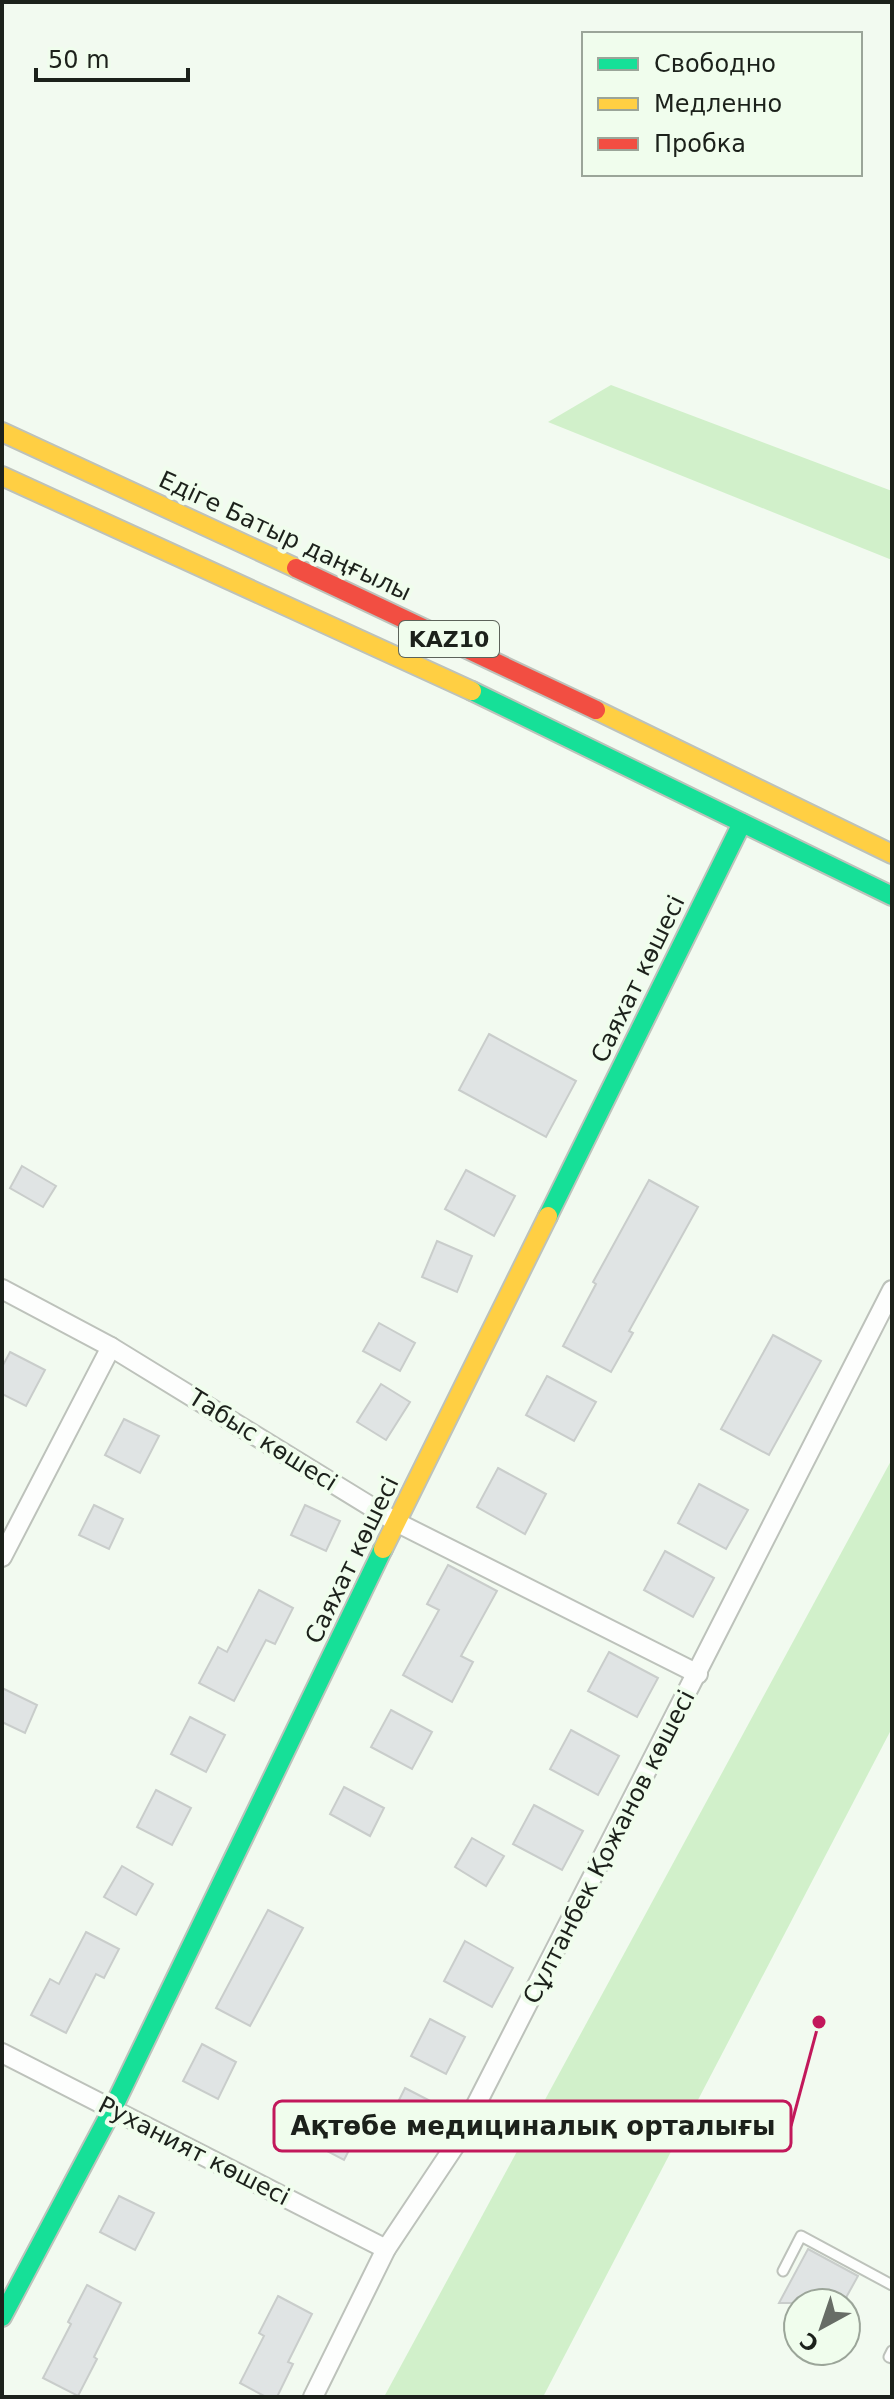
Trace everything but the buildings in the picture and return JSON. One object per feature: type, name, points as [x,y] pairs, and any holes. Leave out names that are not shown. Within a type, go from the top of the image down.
[{"type":"main road","name":"Едіге Батыр даңғылы","points":[[2,432],[436,632],[892,854]]},
{"type":"main road","name":"KAZ10","points":[[4,482],[421,666],[892,896]]},
{"type":"main road","name":"Саяхат көшесі","points":[[2,2317],[112,2110],[396,1522],[742,823]]},
{"type":"street","name":"Табыс көшесі","points":[[2,1289],[111,1347],[396,1522],[698,1674]]},
{"type":"street","name":"Сұлтанбек Қожанов көшесі","points":[[313,2397],[386,2249],[456,2144],[892,1290]]},
{"type":"street","points":[[2,1557],[111,1347]]},
{"type":"street","name":"Руханият көшесі","points":[[2,2053],[386,2249]]},
{"type":"lane","points":[[783,2271],[801,2236],[892,2285]]},
{"type":"lane","points":[[892,2351],[889,2357],[892,2358]]},
{"type":"green space","points":[[611,385],[892,491],[892,560],[548,422]]},
{"type":"green space","points":[[892,1459],[892,1728],[543,2397],[384,2397]]},
{"type":"traffic: fast","points":[[472,691],[892,896]]},
{"type":"traffic: fast","points":[[548,1216],[742,823]]},
{"type":"traffic: fast","points":[[2,2317],[112,2110],[383,1549]]},
{"type":"traffic: slow","points":[[2,432],[296,568]]},
{"type":"traffic: slow","points":[[2,476],[472,691]]},
{"type":"traffic: slow","points":[[596,710],[892,854]]},
{"type":"traffic: slow","points":[[383,1549],[548,1216]]},
{"type":"traffic: jam","points":[[296,568],[596,710]]},
{"type":"place","name":"Ақтөбе медициналық орталығы","points":[[819,2022]]}]
